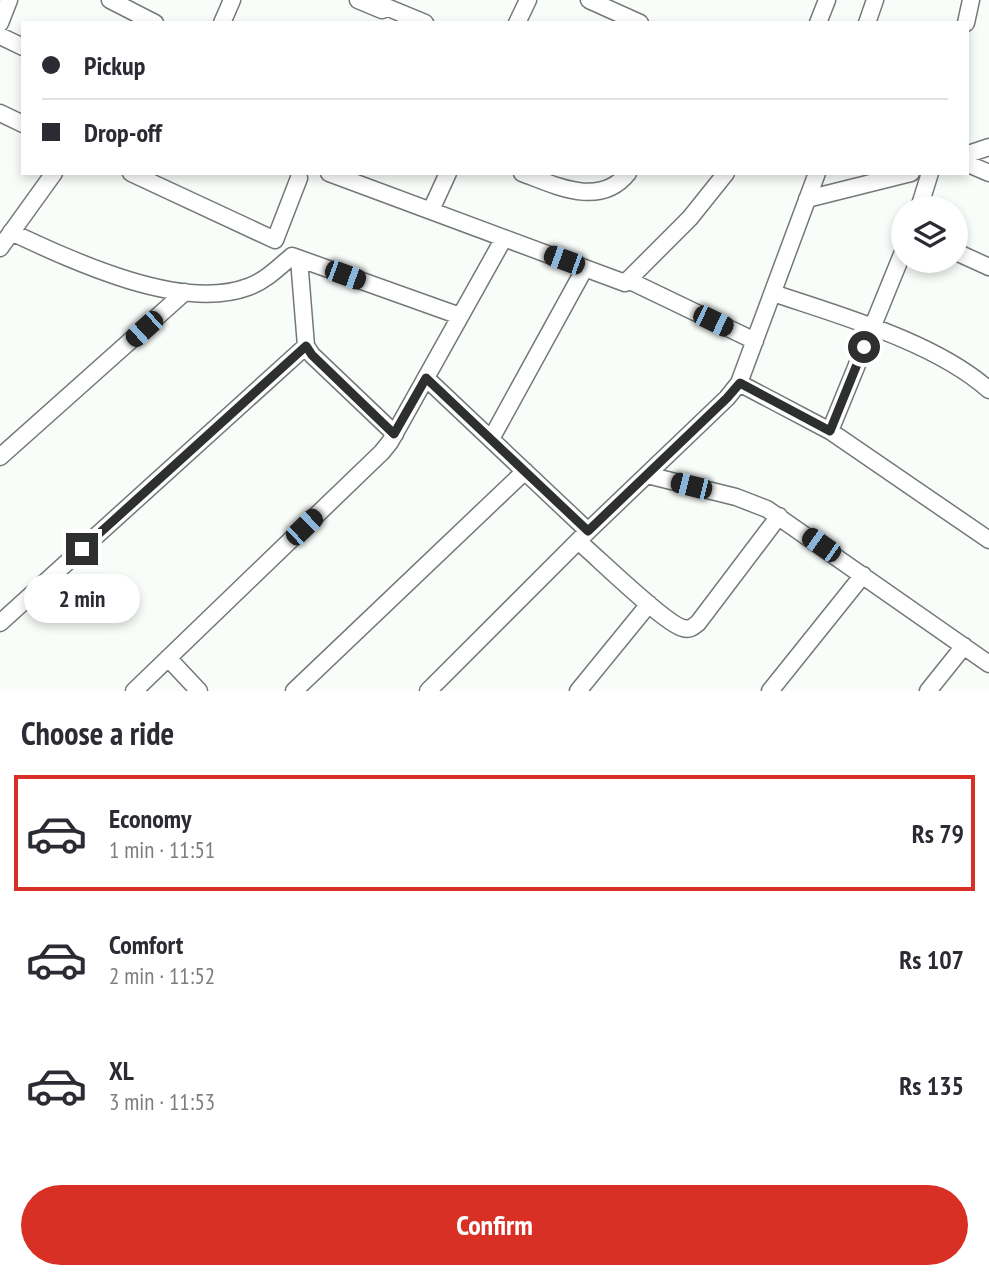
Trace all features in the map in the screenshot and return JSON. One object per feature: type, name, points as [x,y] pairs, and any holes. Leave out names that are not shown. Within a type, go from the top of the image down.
[{"type":"street","points":[[0,23],[9,0]]},
{"type":"street","points":[[110,0],[151,21]]},
{"type":"street","points":[[223,21],[232,0]]},
{"type":"street","points":[[358,0],[418,21]]},
{"type":"street","points":[[518,21],[528,0]]},
{"type":"street","points":[[868,21],[875,0]]},
{"type":"street","points":[[966,21],[971,0]]},
{"type":"street","points":[[594,1],[636,21]]},
{"type":"street","points":[[819,21],[824,1]]},
{"type":"street","points":[[0,36],[21,46]]},
{"type":"street","points":[[0,113],[21,123]]},
{"type":"street","points":[[969,154],[989,147]]},
{"type":"street","points":[[969,164],[989,173]]},
{"type":"street","points":[[0,248],[53,175]]},
{"type":"street","points":[[134,175],[275,240],[296,258],[460,316]]},
{"type":"street","points":[[275,240],[296,175]]},
{"type":"street","points":[[335,175],[625,283],[690,218],[724,175]]},
{"type":"street","points":[[431,210],[447,175]]},
{"type":"street","points":[[528,175],[592,193],[606,191],[620,183],[626,175]]},
{"type":"street","points":[[428,691],[740,383],[816,175]]},
{"type":"street","points":[[807,199],[903,175]]},
{"type":"street","points":[[923,196],[929,175]]},
{"type":"street","points":[[12,232],[102,272],[208,295],[250,287],[296,258]]},
{"type":"street","points":[[134,691],[382,452],[504,238]]},
{"type":"street","points":[[968,257],[989,267]]},
{"type":"street","points":[[296,258],[306,346],[312,355],[394,434]]},
{"type":"street","points":[[491,439],[585,268]]},
{"type":"street","points":[[830,431],[895,273]]},
{"type":"street","points":[[628,280],[755,341]]},
{"type":"street","points":[[0,457],[185,292]]},
{"type":"street","points":[[773,293],[873,327],[961,367],[989,390]]},
{"type":"street","points":[[0,623],[306,346]]},
{"type":"street","points":[[426,378],[525,471],[649,604],[680,628],[689,629],[698,623],[779,516]]},
{"type":"street","points":[[740,383],[830,431],[989,540]]},
{"type":"street","points":[[294,691],[525,471]]},
{"type":"street","points":[[647,475],[750,501],[779,516],[989,664]]},
{"type":"street","points":[[770,691],[863,575]]},
{"type":"street","points":[[578,691],[649,604]]},
{"type":"street","points":[[928,691],[964,646]]},
{"type":"street","points":[[168,658],[199,691]]},
{"type":"route","points":[[82,549],[306,346],[312,355],[394,434],[426,378],[588,531],[740,383],[830,431],[864,347]]}]
